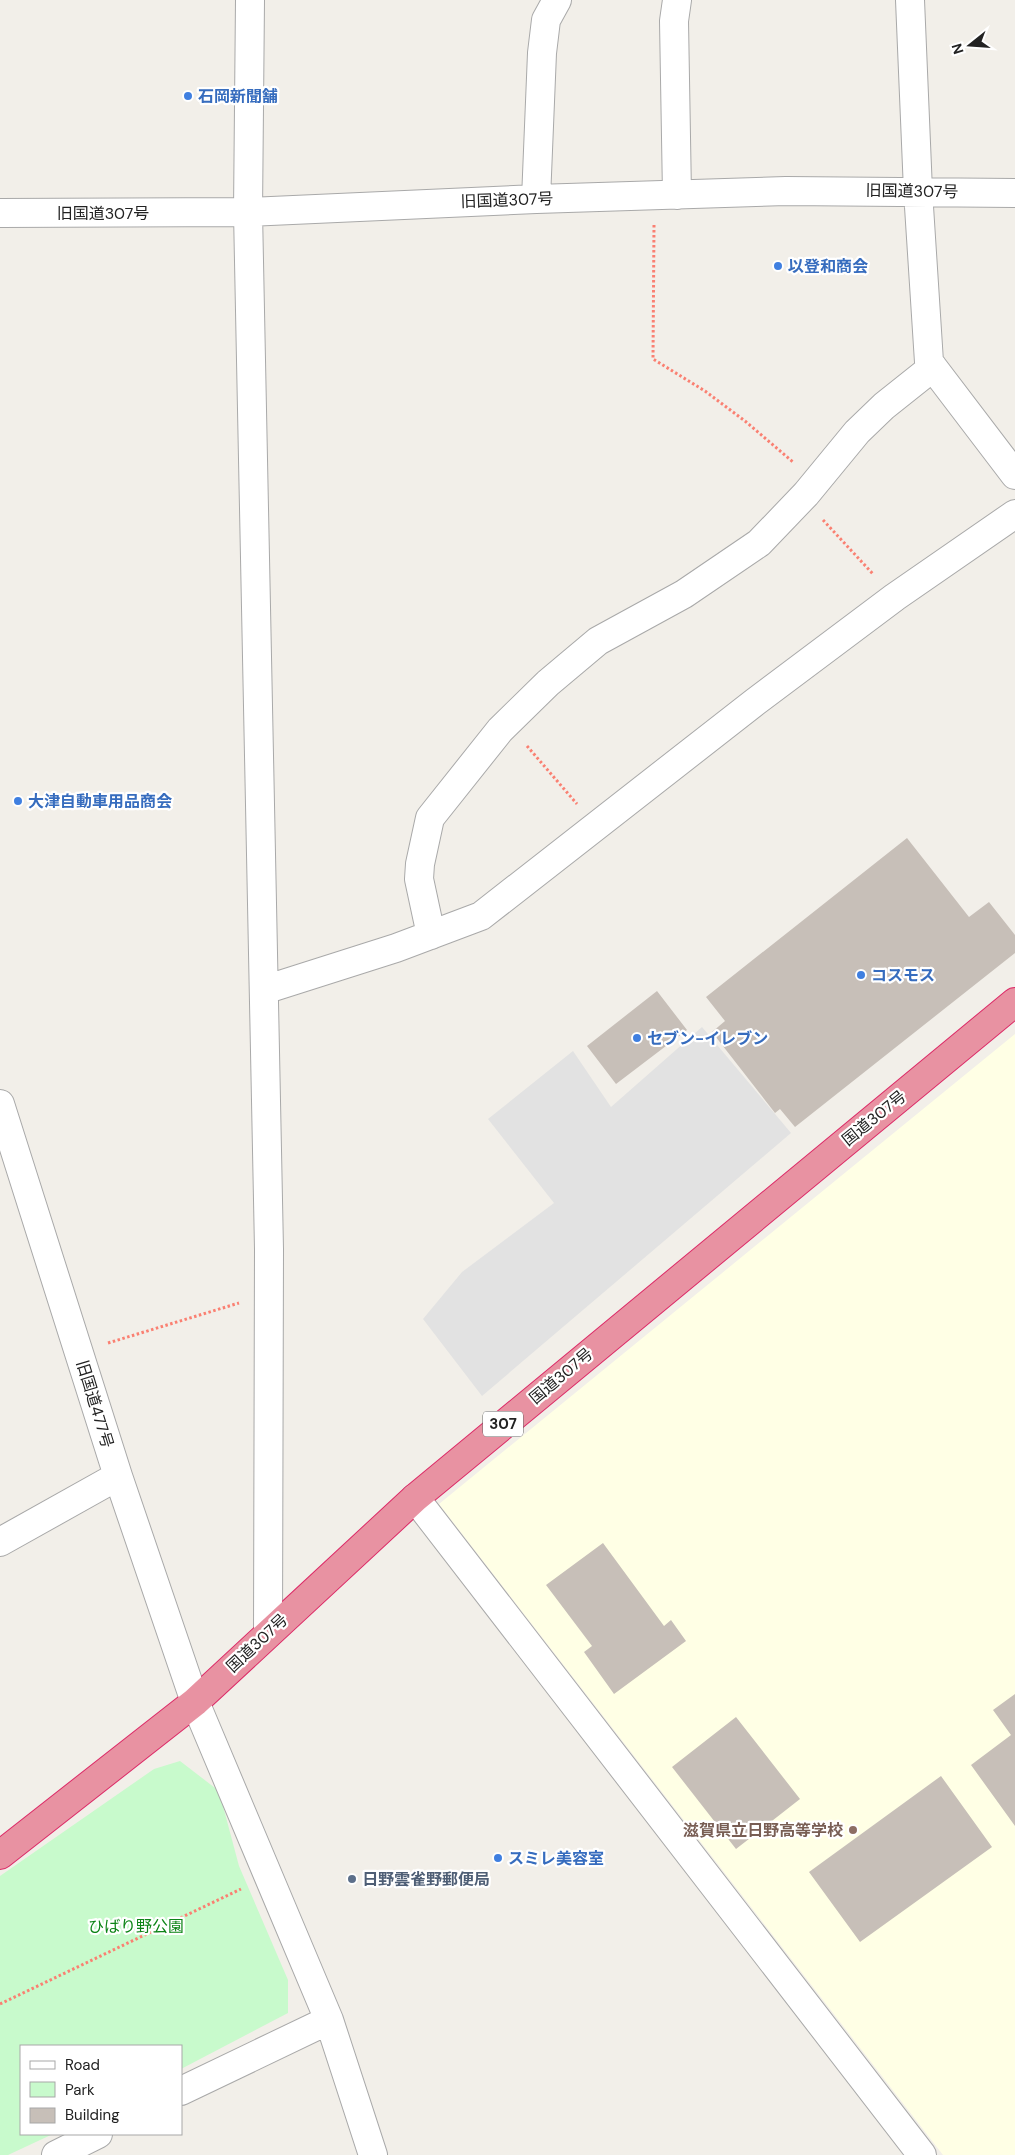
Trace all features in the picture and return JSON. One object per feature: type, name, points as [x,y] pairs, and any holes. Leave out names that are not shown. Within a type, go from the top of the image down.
[{"type":"highway","name":"国道307号","points":[[0,1855],[195,1702],[414,1498],[1015,1002]]},
{"type":"street","points":[[250,0],[248,212],[269,1294],[268,1632]]},
{"type":"street","points":[[536,199],[542,53],[546,20],[557,0]]},
{"type":"street","points":[[666,195],[674,21],[677,0]]},
{"type":"street","points":[[910,0],[918,191],[929,362],[1015,475]]},
{"type":"street","name":"旧国道307号","points":[[0,213],[248,212],[536,199],[786,191],[1015,193]]},
{"type":"street","points":[[431,935],[419,879],[420,864],[430,818],[500,730],[548,683],[598,641],[684,594],[759,543],[809,490],[864,426],[884,406],[933,367]]},
{"type":"street","points":[[264,990],[431,935],[481,916],[754,702],[895,597],[1015,514]]},
{"type":"street","name":"旧国道477号","points":[[0,1104],[118,1476],[195,1702],[329,2020],[372,2155]]},
{"type":"street","points":[[0,1542],[118,1476]]},
{"type":"street","points":[[414,1498],[922,2155]]},
{"type":"street","points":[[182,2091],[329,2020]]},
{"type":"street","points":[[56,2155],[96,2135]]},
{"type":"path","points":[[666,195],[653,359],[705,391],[745,421],[809,490],[895,597]]},
{"type":"path","points":[[500,730],[511,732],[533,750],[595,826]]},
{"type":"path","points":[[79,1352],[269,1294]]},
{"type":"path","points":[[0,2004],[269,1875]]},
{"type":"shaded area","points":[[702,1027],[791,1133],[482,1396],[423,1319],[462,1272],[554,1203],[488,1119],[573,1051],[611,1107]]},
{"type":"shaded area","name":"滋賀県立日野高等学校","points":[[1015,1034],[1015,2155],[943,2155],[439,1504]]},
{"type":"green space","name":"ひばり野公園","points":[[180,1761],[219,1791],[239,1866],[288,1980],[288,2013],[182,2068],[182,2045],[20,2045],[20,2135],[51,2135],[8,2155],[0,2155],[0,1876],[154,1769]]},
{"type":"building","name":"コスモス","points":[[907,838],[969,917],[989,902],[1015,935],[1015,953],[795,1127],[780,1109],[775,1113],[712,1032],[725,1021],[706,997]]},
{"type":"building","name":"セブン-イレブン","points":[[657,991],[687,1030],[616,1084],[587,1046]]},
{"type":"building","points":[[603,1543],[664,1626],[671,1620],[686,1641],[614,1694],[584,1652],[592,1646],[546,1585]]},
{"type":"building","points":[[1015,1694],[1015,1826],[971,1765],[1011,1735],[993,1710]]},
{"type":"building","points":[[736,1717],[800,1799],[736,1849],[672,1767]]},
{"type":"building","points":[[941,1776],[992,1847],[860,1942],[809,1872]]},
{"type":"place","name":"石岡新聞舗","points":[[188,96]]},
{"type":"place","name":"以登和商会","points":[[778,266]]},
{"type":"place","name":"大津自動車用品商会","points":[[18,801]]},
{"type":"place","name":"コスモス","points":[[861,975]]},
{"type":"place","name":"セブン-イレブン","points":[[637,1038]]},
{"type":"place","name":"滋賀県立日野高等学校","points":[[853,1830]]},
{"type":"place","name":"スミレ美容室","points":[[498,1858]]},
{"type":"place","name":"日野雲雀野郵便局","points":[[352,1879]]}]
